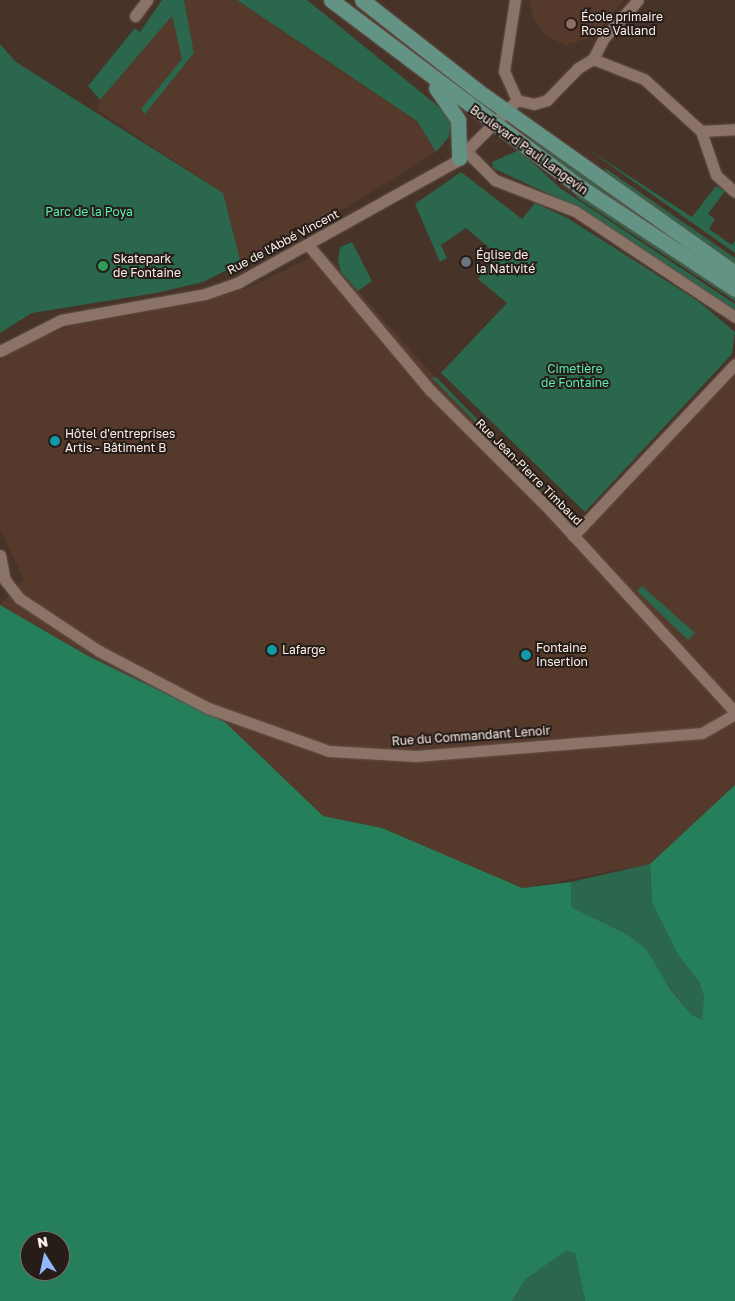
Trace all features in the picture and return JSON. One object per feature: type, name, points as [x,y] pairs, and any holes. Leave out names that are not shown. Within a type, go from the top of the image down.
[{"type":"main road","name":"Boulevard Paul Langevin","points":[[331,0],[421,70],[579,186],[735,289]]},
{"type":"main road","name":"Boulevard Paul Langevin","points":[[362,0],[512,106],[735,273]]},
{"type":"main road","points":[[421,70],[458,120],[463,155]]},
{"type":"street","points":[[135,16],[147,0]]},
{"type":"street","points":[[515,0],[503,60],[512,106],[534,104],[548,100],[578,68],[593,59],[603,39],[638,0]]},
{"type":"street","points":[[593,59],[644,79],[701,131],[716,175],[735,192]]},
{"type":"street","name":"Rue de l'Abbé Vincent","points":[[0,351],[68,318],[205,294],[309,246],[463,155],[496,125],[512,106]]},
{"type":"street","points":[[701,131],[735,129]]},
{"type":"street","name":"Boulevard Paul Langevin","points":[[463,155],[495,180],[575,212],[735,317]]},
{"type":"street","name":"Rue Jean-Pierre Timbaud","points":[[309,246],[430,390],[574,536],[735,713]]},
{"type":"street","points":[[574,536],[735,364]]},
{"type":"street","name":"Rue du Commandant Lenoir","points":[[0,555],[3,582],[19,598],[140,675],[208,708],[329,751],[416,756],[702,733],[735,713]]},
{"type":"shaded area","points":[[184,0],[237,0],[417,121],[436,152],[314,227],[241,263],[223,193],[97,110],[100,100],[172,16],[182,59],[141,109],[145,114],[194,53]]},
{"type":"shaded area","name":"École primaire Rose Valland","points":[[529,0],[624,0],[593,37],[566,45],[548,37],[534,20]]},
{"type":"shaded area","points":[[323,251],[424,365],[579,522],[735,355],[735,785],[650,864],[522,888],[382,828],[323,816],[225,722],[88,656],[0,605],[24,580],[0,529],[0,360],[37,338],[76,325],[207,301],[250,287]]},
{"type":"green space","points":[[162,0],[184,0],[194,53],[145,114],[141,109],[182,59],[172,16],[100,100],[88,86],[135,28],[140,32]]},
{"type":"green space","points":[[237,0],[307,0],[444,111],[451,123],[449,137],[436,152],[417,121]]},
{"type":"green space","name":"Parc de la Poya","points":[[0,44],[16,62],[223,193],[241,263],[203,282],[156,293],[32,313],[0,333]]},
{"type":"green space","points":[[532,137],[723,269],[716,273],[528,141]]},
{"type":"green space","points":[[586,148],[692,217],[716,186],[725,191],[708,214],[715,219],[709,229],[732,245],[735,241],[735,253]]},
{"type":"green space","points":[[519,150],[560,188],[735,304],[735,310],[581,209],[493,168],[492,162]]},
{"type":"green space","points":[[605,168],[735,258],[735,269],[606,172]]},
{"type":"green space","name":"Cimetière de Fontaine","points":[[461,172],[522,219],[535,203],[569,219],[698,301],[735,332],[732,354],[585,512],[441,373],[507,303],[478,279],[492,262],[493,251],[466,228],[441,245],[447,258],[440,262],[415,204]]},
{"type":"green space","points":[[557,175],[735,293],[735,301],[579,199]]},
{"type":"green space","points":[[352,242],[372,281],[358,291],[341,272],[338,261],[340,247]]},
{"type":"green space","points":[[431,377],[437,378],[544,488],[542,490]]},
{"type":"green space","points":[[642,586],[695,633],[688,640],[637,591]]},
{"type":"green space","points":[[0,605],[88,656],[225,722],[323,816],[382,828],[522,888],[571,882],[571,907],[625,933],[646,949],[670,989],[692,1015],[702,1019],[704,997],[699,982],[678,955],[652,903],[650,864],[735,785],[735,1301],[585,1301],[575,1253],[565,1251],[525,1280],[512,1301],[0,1301]]},
{"type":"green space","points":[[650,864],[652,903],[678,955],[699,982],[704,997],[703,1019],[692,1015],[625,933],[571,907],[571,882]]},
{"type":"green space","points":[[564,1251],[575,1253],[585,1301],[512,1301],[525,1280]]},
{"type":"place","name":"École primaire Rose Valland","points":[[571,24]]},
{"type":"place","name":"Église de la Nativité","points":[[466,262]]},
{"type":"place","name":"Skatepark de Fontaine","points":[[103,266]]},
{"type":"place","name":"Hôtel d'entreprises Artis - Bâtiment B","points":[[55,441]]},
{"type":"place","name":"Lafarge","points":[[272,650]]},
{"type":"place","name":"Fontaine Insertion","points":[[526,655]]}]
